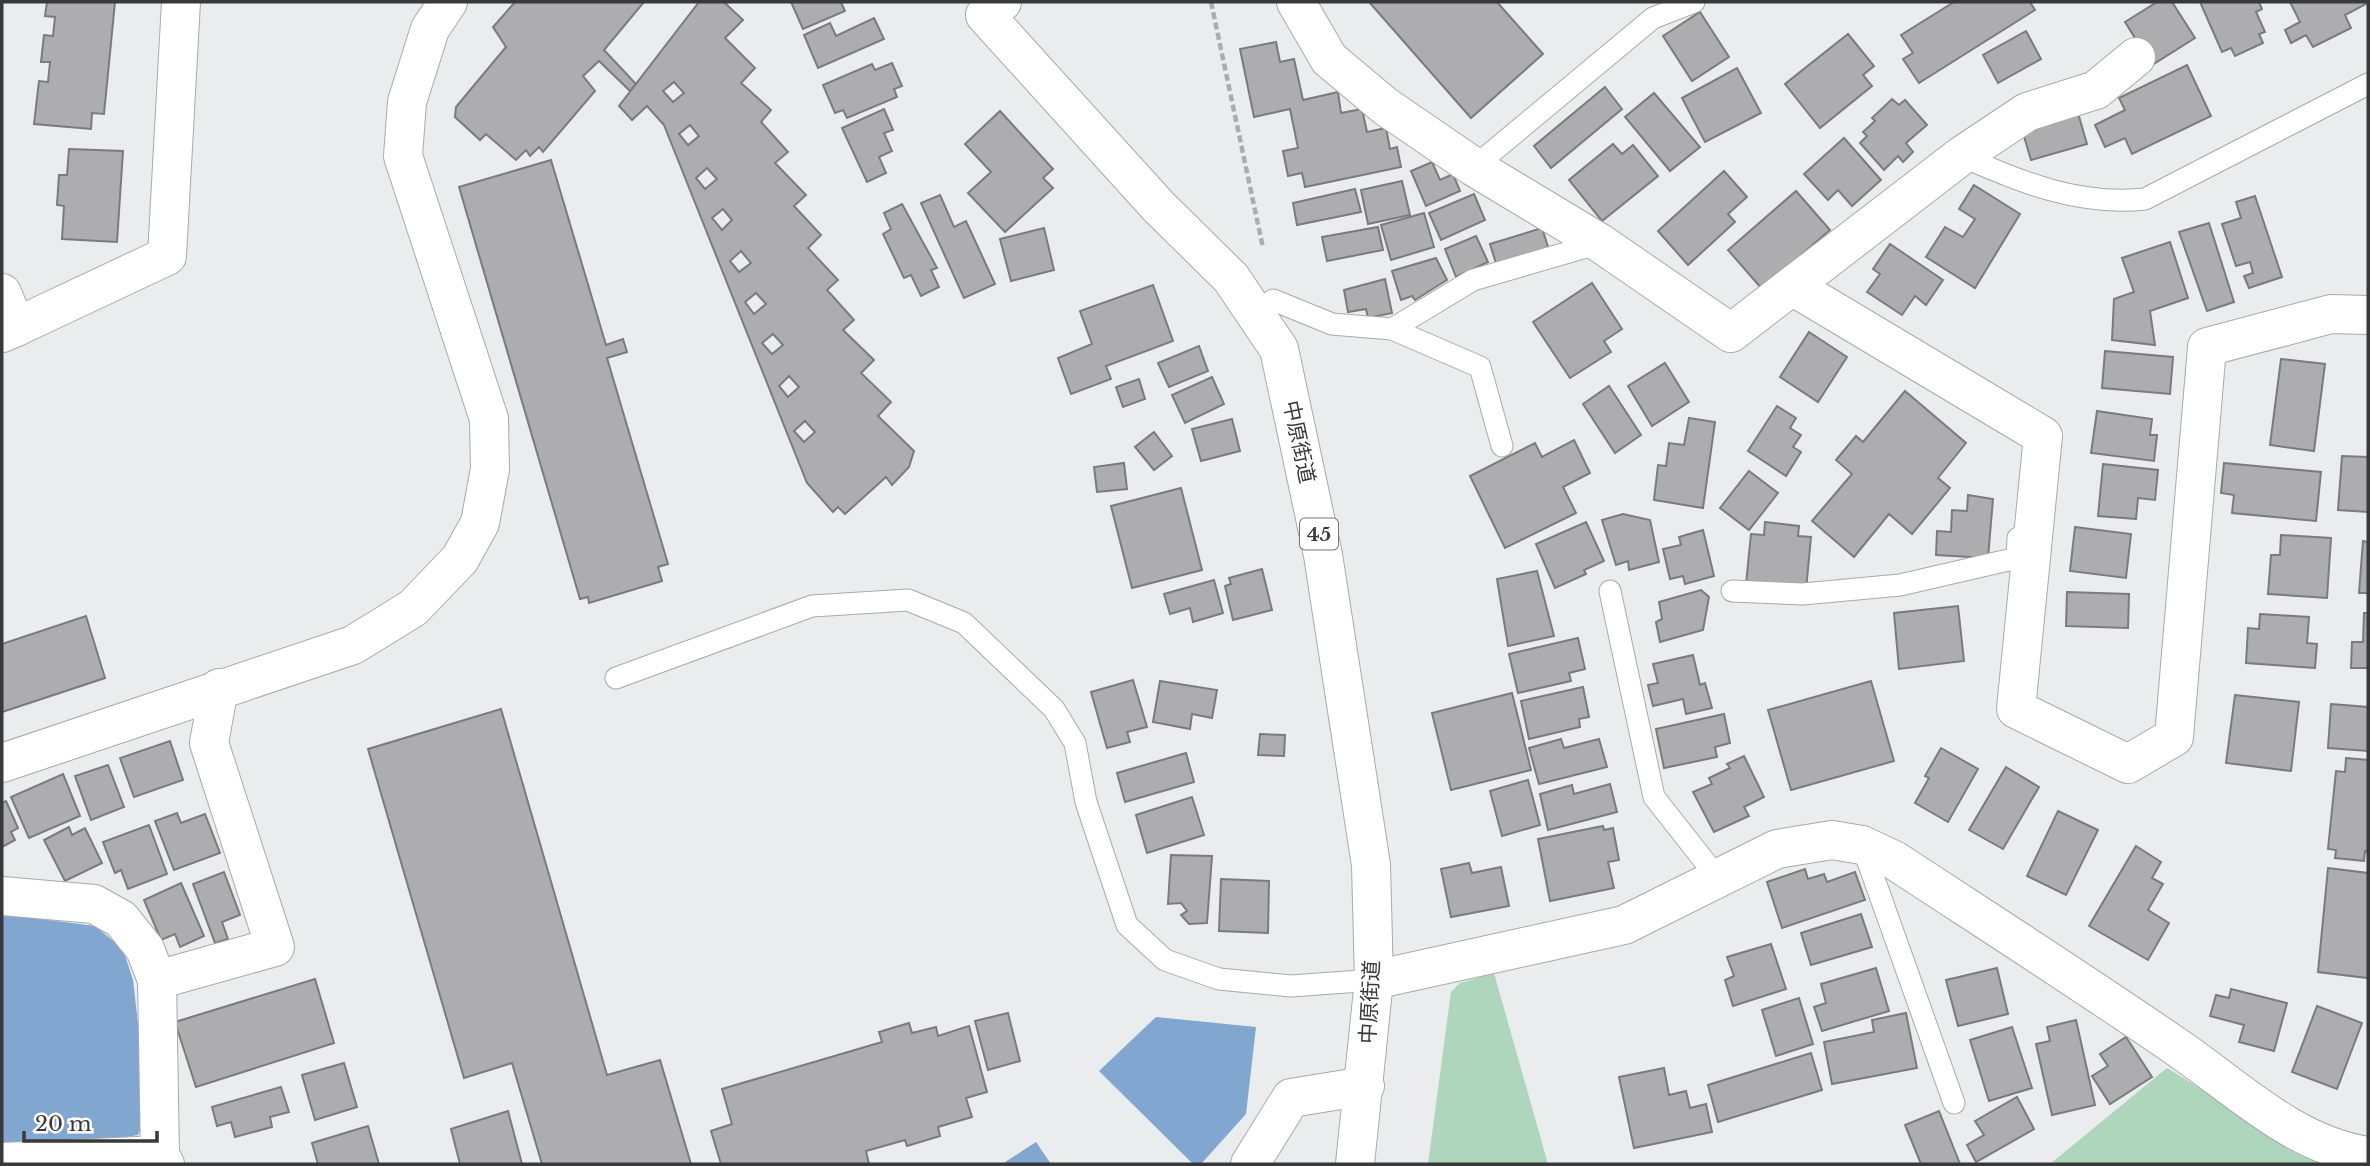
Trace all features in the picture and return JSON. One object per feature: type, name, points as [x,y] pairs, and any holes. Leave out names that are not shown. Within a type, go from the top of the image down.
[{"type":"street","points":[[7,318],[167,256],[181,2]]},
{"type":"street","points":[[2,763],[353,645],[413,608],[460,559],[480,523],[490,469],[489,419],[404,156],[407,103],[430,29],[448,2]]},
{"type":"street","name":"中原街道","points":[[1002,2],[985,15],[1158,206],[1231,278],[1279,349],[1323,555],[1354,739],[1371,865],[1374,980],[1355,1164]]},
{"type":"street","points":[[1296,2],[1329,59],[1385,106],[1474,167],[1600,243],[1731,333],[1961,156],[2027,112],[2096,90],[2136,57]]},
{"type":"street","points":[[1792,286],[2043,436],[2016,709],[2128,764],[2174,737],[2207,347],[2331,314],[2368,315]]},
{"type":"street","points":[[157,980],[275,947],[209,743],[219,688]]},
{"type":"street","points":[[1374,980],[1624,925],[1777,849],[1832,840],[1862,845],[1894,860],[2182,1051],[2296,1133],[2352,1154],[2368,1156]]},
{"type":"street","points":[[2,896],[94,905],[121,919],[145,948],[157,980],[163,1160],[2,1162]]},
{"type":"street","points":[[1250,1164],[1291,1098],[1365,1086]]},
{"type":"lane","points":[[1474,167],[1653,18],[1694,2]]},
{"type":"lane","points":[[1961,156],[2035,188],[2117,202],[2145,199],[2368,84]]},
{"type":"lane","points":[[1392,329],[1473,280],[1600,243]]},
{"type":"lane","points":[[1273,300],[1332,324],[1392,329],[1480,367],[1502,446]]},
{"type":"lane","points":[[1731,592],[1803,594],[1900,585],[2017,558],[2025,424]]},
{"type":"lane","points":[[1610,591],[1654,797],[1717,877]]},
{"type":"lane","points":[[616,678],[812,606],[908,600],[964,623],[1054,709],[1075,743],[1086,802],[1127,925],[1165,960],[1219,979],[1291,986],[1374,980]]},
{"type":"lane","points":[[1862,845],[1954,1103]]},
{"type":"path","points":[[1212,2],[1273,300]]},
{"type":"green space","points":[[1494,973],[1548,1164],[1428,1164],[1451,992],[1460,983]]},
{"type":"green space","points":[[2167,1068],[2317,1160],[2328,1164],[2050,1164]]},
{"type":"water","points":[[2,914],[95,926],[123,949],[133,980],[138,1024],[145,1119],[138,1135],[75,1146],[2,1150]]},
{"type":"water","points":[[1156,1017],[1256,1027],[1246,1114],[1201,1164],[1193,1164],[1099,1071]]},
{"type":"water","points":[[1036,1142],[1051,1164],[1002,1164]]},
{"type":"building","points":[[47,2],[115,2],[104,114],[92,113],[91,129],[34,124],[39,81],[48,82],[50,62],[41,62],[44,35],[53,36],[55,17],[45,16]]},
{"type":"building","points":[[515,2],[644,2],[604,50],[636,84],[630,91],[599,61],[583,76],[595,91],[543,152],[539,147],[530,156],[526,150],[516,160],[486,134],[480,140],[455,117],[456,107],[506,47],[493,27]]},
{"type":"building","points":[[699,2],[724,2],[743,20],[725,38],[755,68],[741,83],[771,110],[761,122],[788,152],[775,163],[806,195],[794,206],[821,235],[808,248],[838,280],[827,290],[854,320],[843,330],[874,360],[861,373],[891,402],[878,416],[914,451],[909,467],[892,485],[886,477],[845,514],[838,507],[833,512],[807,483],[664,125],[647,106],[632,120],[619,106]],"holes":[[[674,82],[684,93],[673,102],[663,91]],[[690,125],[699,136],[688,145],[679,134]],[[707,168],[717,179],[705,189],[696,178]],[[723,209],[732,220],[722,230],[712,218]],[[741,251],[751,263],[739,272],[730,261]],[[756,293],[766,304],[754,314],[745,302]],[[773,334],[783,345],[772,354],[762,343]],[[789,376],[799,387],[788,397],[779,386]],[[805,421],[815,432],[804,442],[794,431]]]},
{"type":"building","points":[[791,2],[841,2],[845,11],[803,29]]},
{"type":"building","points":[[1369,2],[1497,2],[1543,54],[1471,118]]},
{"type":"building","points":[[1954,2],[2030,2],[2035,10],[1919,83],[1903,59],[1913,53],[1901,35]]},
{"type":"building","points":[[2157,2],[2172,2],[2195,38],[2152,65],[2125,22]]},
{"type":"building","points":[[2200,2],[2259,2],[2262,9],[2256,12],[2265,32],[2259,34],[2263,43],[2235,56],[2231,48],[2222,52]]},
{"type":"building","points":[[2290,2],[2368,3],[2345,15],[2351,28],[2313,47],[2306,35],[2291,43],[2285,30],[2300,22]]},
{"type":"building","points":[[1700,12],[1729,57],[1692,81],[1663,36]]},
{"type":"building","points":[[874,18],[884,39],[818,68],[804,35],[830,23],[836,36]]},
{"type":"building","points":[[2026,31],[2041,59],[1998,83],[1983,55]]},
{"type":"building","points":[[1848,34],[1874,66],[1863,75],[1872,86],[1820,128],[1785,84]]},
{"type":"building","points":[[1276,42],[1280,62],[1294,59],[1303,100],[1338,92],[1341,113],[1362,109],[1367,132],[1386,128],[1390,149],[1397,147],[1401,167],[1305,187],[1302,173],[1288,176],[1283,151],[1298,148],[1290,109],[1254,117],[1240,49]]},
{"type":"building","points":[[892,63],[902,86],[894,89],[897,97],[847,118],[843,110],[835,113],[823,85],[872,64],[875,70]]},
{"type":"building","points":[[2187,65],[2211,116],[2132,154],[2125,138],[2105,147],[2095,125],[2125,110],[2119,98]]},
{"type":"building","points":[[1737,68],[1761,113],[1705,142],[1682,98]]},
{"type":"building","points":[[1605,87],[1622,109],[1551,168],[1534,146]]},
{"type":"building","points":[[1654,93],[1700,147],[1670,171],[1625,117]]},
{"type":"building","points":[[1892,99],[1899,105],[1905,100],[1927,125],[1906,143],[1913,152],[1903,162],[1898,156],[1884,170],[1860,143],[1867,136],[1863,132],[1875,121],[1872,118]]},
{"type":"building","points":[[2076,106],[2087,144],[2031,160],[2020,123]]},
{"type":"building","points":[[884,109],[893,130],[884,133],[892,151],[879,157],[886,173],[867,182],[842,128]]},
{"type":"building","points":[[1000,111],[1053,169],[1043,178],[1053,188],[1005,232],[968,193],[991,172],[965,144]]},
{"type":"building","points":[[1844,138],[1881,180],[1852,206],[1838,190],[1828,200],[1804,174]]},
{"type":"building","points":[[1613,144],[1622,154],[1633,145],[1658,176],[1602,221],[1569,180]]},
{"type":"building","points":[[69,149],[123,151],[117,242],[62,239],[64,206],[57,205],[59,175],[67,175]]},
{"type":"building","points":[[551,160],[606,345],[623,339],[627,352],[607,358],[668,564],[658,567],[662,581],[589,603],[588,597],[580,599],[459,187]]},
{"type":"building","points":[[1432,162],[1440,180],[1453,174],[1460,191],[1426,206],[1411,171]]},
{"type":"building","points":[[1724,171],[1747,197],[1728,214],[1735,222],[1688,265],[1658,231]]},
{"type":"building","points":[[1402,181],[1410,215],[1368,224],[1361,190]]},
{"type":"building","points":[[1974,185],[2020,214],[1975,288],[1926,257],[1945,227],[1963,237],[1975,219],[1959,209]]},
{"type":"building","points":[[1355,189],[1361,212],[1297,225],[1293,203]]},
{"type":"building","points":[[1796,191],[1830,230],[1762,289],[1728,250]]},
{"type":"building","points":[[1474,194],[1485,220],[1441,240],[1429,213]]},
{"type":"building","points":[[940,195],[954,227],[966,221],[995,284],[964,298],[921,203]]},
{"type":"building","points":[[2255,196],[2282,277],[2249,288],[2244,276],[2253,273],[2250,262],[2236,266],[2222,224],[2241,218],[2236,202]]},
{"type":"building","points":[[902,204],[937,268],[931,270],[939,287],[921,296],[911,275],[904,278],[883,234],[891,229],[884,213]]},
{"type":"building","points":[[1424,213],[1434,247],[1391,260],[1381,225]]},
{"type":"building","points":[[2209,223],[2234,302],[2207,311],[2179,232]]},
{"type":"building","points":[[1378,227],[1383,250],[1327,261],[1322,237]]},
{"type":"building","points":[[1044,228],[1054,270],[1011,281],[1000,239]]},
{"type":"building","points":[[1542,228],[1550,253],[1498,270],[1490,244]]},
{"type":"building","points":[[1476,236],[1488,262],[1456,277],[1445,249]]},
{"type":"building","points":[[2170,242],[2188,298],[2150,311],[2155,345],[2112,340],[2114,299],[2134,292],[2122,258]]},
{"type":"building","points":[[1890,244],[1943,280],[1926,305],[1915,296],[1902,315],[1867,292],[1880,274],[1873,269]]},
{"type":"building","points":[[1436,258],[1447,280],[1415,300],[1412,296],[1401,300],[1392,271]]},
{"type":"building","points":[[1385,279],[1392,313],[1368,318],[1366,309],[1348,312],[1344,290]]},
{"type":"building","points":[[1592,283],[1622,329],[1604,341],[1611,352],[1570,378],[1533,322]]},
{"type":"building","points":[[1153,285],[1173,341],[1106,366],[1111,379],[1071,394],[1058,358],[1092,344],[1080,311]]},
{"type":"building","points":[[1809,332],[1847,357],[1818,402],[1780,377]]},
{"type":"building","points":[[1199,346],[1208,371],[1169,387],[1158,363]]},
{"type":"building","points":[[2105,351],[2173,357],[2170,394],[2102,388]]},
{"type":"building","points":[[2281,359],[2325,364],[2314,451],[2270,445]]},
{"type":"building","points":[[1665,363],[1689,402],[1652,426],[1628,386]]},
{"type":"building","points":[[1212,377],[1224,404],[1185,423],[1172,395]]},
{"type":"building","points":[[1139,379],[1145,399],[1123,407],[1116,387]]},
{"type":"building","points":[[1609,386],[1641,435],[1615,453],[1583,404]]},
{"type":"building","points":[[1905,391],[1966,443],[1938,478],[1950,488],[1912,534],[1889,514],[1854,557],[1812,521],[1852,474],[1836,460],[1856,436],[1863,442]]},
{"type":"building","points":[[1777,406],[1796,418],[1790,428],[1801,435],[1793,447],[1801,452],[1786,476],[1748,451]]},
{"type":"building","points":[[2097,411],[2152,419],[2150,435],[2157,435],[2154,461],[2091,453]]},
{"type":"building","points":[[1689,418],[1715,422],[1703,508],[1654,500],[1658,465],[1666,466],[1669,443],[1684,445]]},
{"type":"building","points":[[1232,419],[1240,451],[1201,461],[1192,429]]},
{"type":"building","points":[[1154,432],[1172,456],[1154,470],[1135,447]]},
{"type":"building","points":[[1574,440],[1590,473],[1563,487],[1576,513],[1505,548],[1470,476],[1535,443],[1542,457]]},
{"type":"building","points":[[2342,456],[2368,457],[2368,512],[2338,510]]},
{"type":"building","points":[[1124,463],[1127,489],[1097,492],[1094,467]]},
{"type":"building","points":[[2224,463],[2321,472],[2316,521],[2232,513],[2234,495],[2221,493]]},
{"type":"building","points":[[2103,464],[2158,470],[2155,500],[2138,498],[2136,519],[2098,516]]},
{"type":"building","points":[[1749,471],[1778,493],[1749,530],[1720,508]]},
{"type":"building","points":[[1181,488],[1202,570],[1132,588],[1111,506]]},
{"type":"building","points":[[1968,495],[1993,499],[1988,558],[1936,555],[1937,531],[1951,532],[1952,510],[1967,511]]},
{"type":"building","points":[[1623,514],[1650,520],[1659,562],[1629,570],[1628,561],[1616,565],[1602,520]]},
{"type":"building","points":[[1586,522],[1604,561],[1584,570],[1586,574],[1555,588],[1536,544]]},
{"type":"building","points":[[1765,522],[1799,526],[1798,536],[1811,537],[1806,590],[1746,584],[1751,534],[1764,535]]},
{"type":"building","points":[[2075,527],[2131,534],[2126,578],[2070,571]]},
{"type":"building","points":[[1703,530],[1714,576],[1685,584],[1683,576],[1670,579],[1663,549],[1681,545],[1679,537]]},
{"type":"building","points":[[2281,535],[2331,538],[2327,598],[2268,594],[2271,555],[2280,555]]},
{"type":"building","points":[[2363,541],[2368,542],[2368,593],[2359,593]]},
{"type":"building","points":[[1262,569],[1272,610],[1233,620],[1225,586],[1231,584],[1229,578]]},
{"type":"building","points":[[1537,571],[1554,636],[1508,646],[1497,579]]},
{"type":"building","points":[[1214,580],[1223,613],[1193,622],[1190,608],[1170,614],[1164,594]]},
{"type":"building","points":[[1701,590],[1709,597],[1703,630],[1660,642],[1656,622],[1662,619],[1659,602]]},
{"type":"building","points":[[2067,592],[2129,594],[2128,628],[2066,626]]},
{"type":"building","points":[[1958,606],[1964,661],[1899,669],[1894,613]]},
{"type":"building","points":[[2364,613],[2368,613],[2368,668],[2351,668],[2352,642],[2363,642]]},
{"type":"building","points":[[2260,614],[2309,617],[2307,643],[2317,644],[2315,668],[2246,663],[2248,628],[2259,629]]},
{"type":"building","points":[[86,616],[105,678],[2,712],[2,644]]},
{"type":"building","points":[[1578,638],[1585,669],[1569,673],[1571,681],[1518,693],[1509,654]]},
{"type":"building","points":[[1693,655],[1700,685],[1705,683],[1712,708],[1686,714],[1683,699],[1653,706],[1648,685],[1658,683],[1653,664]]},
{"type":"building","points":[[1133,680],[1147,727],[1127,732],[1130,742],[1107,748],[1091,692]]},
{"type":"building","points":[[1160,681],[1217,690],[1212,718],[1192,714],[1190,729],[1153,722]]},
{"type":"building","points":[[1871,681],[1894,761],[1791,790],[1768,710]]},
{"type":"building","points":[[1583,687],[1589,717],[1579,719],[1580,727],[1529,739],[1521,701]]},
{"type":"building","points":[[1512,693],[1531,770],[1451,790],[1432,713]]},
{"type":"building","points":[[2235,695],[2299,702],[2291,771],[2226,763]]},
{"type":"building","points":[[2331,704],[2368,707],[2368,751],[2328,748]]},
{"type":"building","points":[[501,709],[607,1075],[660,1060],[691,1164],[542,1164],[512,1063],[464,1078],[368,749]]},
{"type":"building","points":[[1724,714],[1730,743],[1715,747],[1717,757],[1664,768],[1656,729]]},
{"type":"building","points":[[1260,734],[1285,735],[1284,756],[1258,755]]},
{"type":"building","points":[[1561,739],[1564,748],[1599,739],[1607,767],[1539,784],[1529,748]]},
{"type":"building","points":[[170,741],[183,780],[134,797],[120,758]]},
{"type":"building","points":[[1941,748],[1978,769],[1948,822],[1915,803],[1929,778],[1925,776]]},
{"type":"building","points":[[1186,753],[1194,782],[1125,802],[1117,773]]},
{"type":"building","points":[[1744,756],[1764,797],[1744,807],[1749,816],[1714,832],[1693,792],[1712,784],[1709,778],[1730,768],[1727,764]]},
{"type":"building","points":[[2346,758],[2368,760],[2368,852],[2365,851],[2364,861],[2335,858],[2336,850],[2328,849],[2336,771],[2345,772]]},
{"type":"building","points":[[108,765],[124,807],[91,820],[75,776]]},
{"type":"building","points":[[2006,767],[2039,787],[2003,849],[1969,830]]},
{"type":"building","points":[[63,774],[80,816],[29,838],[11,797]]},
{"type":"building","points":[[1528,780],[1540,825],[1502,836],[1490,791]]},
{"type":"building","points":[[1610,784],[1617,812],[1548,830],[1540,794],[1572,785],[1574,794]]},
{"type":"building","points":[[1192,797],[1204,835],[1147,853],[1136,815]]},
{"type":"building","points":[[6,801],[18,828],[11,832],[15,840],[2,847],[2,803]]},
{"type":"building","points":[[2058,811],[2098,830],[2066,895],[2027,876]]},
{"type":"building","points":[[177,813],[181,823],[205,814],[220,853],[174,870],[155,821]]},
{"type":"building","points":[[149,825],[167,874],[128,889],[121,870],[115,873],[103,842]]},
{"type":"building","points":[[1603,826],[1604,830],[1613,828],[1619,860],[1608,862],[1614,888],[1550,901],[1538,839]]},
{"type":"building","points":[[69,827],[72,835],[85,828],[102,863],[65,881],[44,840]]},
{"type":"building","points":[[2136,846],[2161,862],[2152,878],[2163,884],[2148,910],[2169,923],[2148,960],[2089,926]]},
{"type":"building","points":[[1171,855],[1212,856],[1207,923],[1189,924],[1181,915],[1187,911],[1181,903],[1168,904]]},
{"type":"building","points":[[1469,863],[1472,873],[1501,867],[1509,906],[1451,917],[1441,869]]},
{"type":"building","points":[[2328,868],[2368,873],[2368,978],[2318,972]]},
{"type":"building","points":[[1805,869],[1808,879],[1824,874],[1827,882],[1855,872],[1865,900],[1782,928],[1767,882]]},
{"type":"building","points":[[224,872],[240,915],[222,922],[228,939],[215,943],[193,884]]},
{"type":"building","points":[[1221,879],[1269,881],[1268,933],[1219,931]]},
{"type":"building","points":[[181,883],[204,936],[180,947],[175,934],[161,940],[144,900]]},
{"type":"building","points":[[1861,914],[1872,947],[1811,965],[1801,933]]},
{"type":"building","points":[[1771,944],[1786,989],[1733,1006],[1725,980],[1734,976],[1727,957]]},
{"type":"building","points":[[1876,968],[1889,1011],[1822,1031],[1814,1007],[1826,1003],[1821,984]]},
{"type":"building","points":[[1997,968],[2008,1014],[1958,1026],[1946,980]]},
{"type":"building","points":[[315,979],[334,1043],[196,1087],[175,1022]]},
{"type":"building","points":[[2231,989],[2287,1003],[2274,1051],[2239,1042],[2244,1025],[2210,1016],[2216,995],[2229,998]]},
{"type":"building","points":[[1799,998],[1813,1044],[1776,1056],[1762,1010]]},
{"type":"building","points":[[2317,1006],[2362,1023],[2337,1089],[2292,1072]]},
{"type":"building","points":[[1008,1013],[1020,1061],[988,1070],[975,1021]]},
{"type":"building","points":[[1906,1013],[1917,1068],[1832,1084],[1824,1042],[1874,1032],[1872,1020]]},
{"type":"building","points":[[2076,1020],[2095,1105],[2052,1115],[2036,1044],[2050,1041],[2047,1027]]},
{"type":"building","points":[[909,1023],[912,1033],[936,1027],[938,1036],[969,1026],[987,1092],[966,1098],[972,1117],[938,1127],[940,1136],[907,1146],[905,1140],[866,1151],[869,1164],[721,1164],[711,1131],[732,1124],[722,1089],[882,1042],[879,1032]]},
{"type":"building","points":[[2012,1027],[2032,1088],[1989,1101],[1970,1040]]},
{"type":"building","points":[[2126,1037],[2152,1077],[2110,1104],[2092,1076],[2108,1066],[2100,1054]]},
{"type":"building","points":[[1811,1053],[1822,1090],[1718,1122],[1708,1085]]},
{"type":"building","points":[[344,1063],[357,1107],[315,1120],[302,1075]]},
{"type":"building","points":[[1664,1068],[1669,1095],[1686,1091],[1690,1108],[1706,1104],[1712,1132],[1634,1148],[1619,1077]]},
{"type":"building","points":[[281,1087],[289,1112],[270,1117],[272,1127],[235,1137],[231,1122],[217,1126],[212,1107]]},
{"type":"building","points":[[2017,1097],[2034,1129],[1976,1162],[1967,1145],[1984,1135],[1975,1121]]},
{"type":"building","points":[[508,1111],[522,1164],[460,1164],[451,1129]]},
{"type":"building","points":[[1939,1111],[1960,1164],[1921,1164],[1905,1125]]},
{"type":"building","points":[[368,1126],[379,1164],[318,1164],[312,1143]]}]
